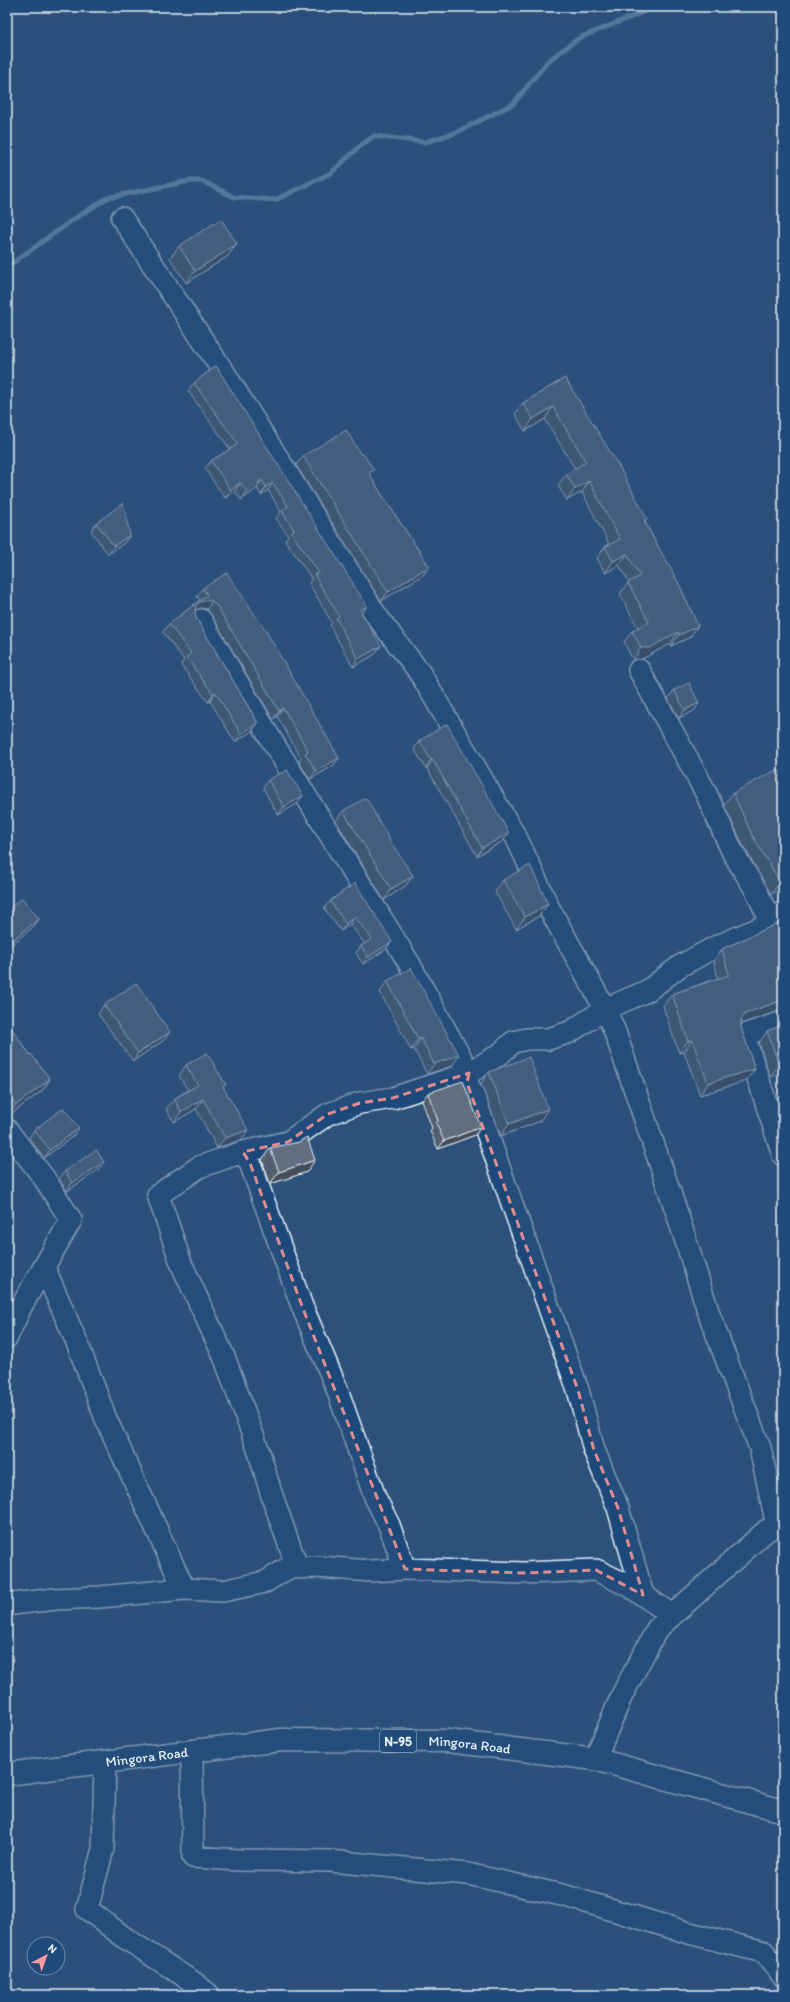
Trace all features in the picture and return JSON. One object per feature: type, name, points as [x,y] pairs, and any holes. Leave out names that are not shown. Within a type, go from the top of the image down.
[{"type":"highway","name":"Mingora Road","points":[[7,1774],[281,1740],[448,1741],[595,1759],[783,1810]]},
{"type":"street","points":[[122,218],[225,374],[378,618],[420,673],[517,839],[549,908],[605,1010],[615,1032],[659,1160],[709,1314],[760,1448],[780,1525],[767,1530],[657,1629],[622,1695],[595,1759]]},
{"type":"street","points":[[201,620],[269,736],[409,963],[469,1073],[467,1083],[475,1099],[570,1369],[594,1450],[618,1508],[643,1595]]},
{"type":"street","points":[[297,1567],[271,1493],[259,1452],[225,1359],[181,1263],[158,1195],[199,1167],[243,1152],[288,1142],[328,1114],[360,1103],[393,1098],[469,1073],[500,1054],[513,1042],[527,1039],[548,1039],[570,1032],[605,1010],[646,991],[680,966],[715,947],[762,927],[776,916],[757,892],[733,853],[705,791],[639,670]]},
{"type":"street","points":[[783,1022],[744,1035],[783,1155]]},
{"type":"street","points":[[7,1130],[44,1178],[71,1220],[7,1337]]},
{"type":"street","points":[[243,1152],[250,1163],[302,1306],[337,1389],[375,1496],[389,1525],[405,1569]]},
{"type":"street","points":[[44,1267],[78,1345],[106,1419],[184,1589]]},
{"type":"street","points":[[7,1603],[13,1604],[55,1599],[100,1597],[184,1589],[223,1591],[265,1582],[288,1568],[297,1567],[372,1571],[405,1569],[524,1573],[596,1570],[643,1595],[672,1615]]},
{"type":"street","points":[[192,1751],[193,1857],[238,1860],[330,1861],[468,1874],[566,1896],[690,1933],[764,1952],[783,1976]]},
{"type":"street","points":[[105,1762],[103,1849],[88,1909],[125,1938],[196,1984],[209,1995]]},
{"type":"highlighted area","points":[[469,1073],[467,1083],[578,1390],[594,1450],[618,1508],[643,1595],[596,1570],[524,1573],[405,1569],[302,1306],[250,1163],[243,1152],[288,1142],[328,1114],[360,1103],[393,1098]]},
{"type":"building","points":[[221,219],[237,244],[195,271],[179,246]]},
{"type":"building","points":[[216,366],[367,606],[360,610],[381,646],[358,659],[336,618],[339,616],[314,575],[319,573],[291,532],[294,530],[282,511],[288,506],[273,483],[266,487],[262,480],[247,492],[240,483],[231,490],[211,461],[238,444],[194,383]]},
{"type":"building","points":[[565,378],[620,468],[647,519],[644,521],[680,586],[698,626],[679,635],[678,632],[650,648],[641,648],[632,631],[649,622],[628,583],[640,576],[627,554],[613,561],[605,547],[620,539],[589,481],[575,489],[566,474],[586,462],[553,407],[533,419],[523,403]]},
{"type":"building","points":[[346,430],[361,455],[363,454],[374,470],[369,473],[382,495],[429,566],[388,592],[303,456]]},
{"type":"building","points":[[123,503],[130,535],[114,546],[96,523]]},
{"type":"building","points":[[227,573],[263,626],[339,758],[316,771],[305,753],[308,751],[283,708],[279,711],[217,606],[212,601],[206,600],[200,602],[196,606],[196,618],[258,723],[241,734],[215,692],[213,694],[186,657],[191,653],[169,624],[207,595],[203,588]]},
{"type":"building","points":[[689,683],[699,703],[685,710],[674,690]]},
{"type":"building","points":[[447,724],[509,833],[482,848],[433,760],[431,760],[419,741]]},
{"type":"building","points":[[778,769],[783,778],[783,881],[780,882],[752,835],[733,793]]},
{"type":"building","points":[[287,770],[303,796],[284,807],[268,780]]},
{"type":"building","points":[[366,798],[392,844],[413,876],[391,889],[343,811]]},
{"type":"building","points":[[530,865],[548,904],[525,917],[503,880]]},
{"type":"building","points":[[355,883],[392,942],[368,957],[361,946],[372,939],[355,917],[346,924],[330,901]]},
{"type":"building","points":[[22,898],[39,919],[10,942],[7,939],[7,910]]},
{"type":"building","points":[[783,921],[783,1000],[749,1012],[744,1015],[741,1020],[741,1027],[755,1069],[708,1083],[692,1040],[688,1041],[672,994],[729,975],[722,949]]},
{"type":"building","points":[[411,968],[459,1055],[434,1064],[421,1038],[418,1039],[387,981]]},
{"type":"building","points":[[136,983],[170,1032],[138,1053],[104,1005]]},
{"type":"building","points":[[7,1022],[30,1055],[31,1054],[50,1079],[16,1105],[7,1093]]},
{"type":"building","points":[[783,1025],[783,1063],[779,1065],[767,1031]]},
{"type":"building","points":[[207,1053],[226,1085],[223,1087],[248,1130],[225,1138],[203,1099],[181,1112],[174,1099],[198,1085],[186,1065]]},
{"type":"building","points":[[529,1057],[548,1109],[509,1124],[489,1072]]},
{"type":"building","points":[[463,1081],[481,1127],[444,1141],[436,1123],[438,1121],[428,1093]]},
{"type":"building","points":[[63,1108],[79,1128],[50,1150],[34,1130]]},
{"type":"building","points":[[307,1137],[315,1160],[279,1172],[270,1148],[299,1142]]},
{"type":"building","points":[[96,1150],[104,1162],[72,1183],[65,1171]]},
{"type":"waterway","points":[[7,267],[74,219],[107,198],[189,181],[202,181],[234,197],[275,200],[331,173],[359,147],[374,136],[425,142],[455,133],[513,104],[548,61],[579,38],[646,11],[648,7]]}]
